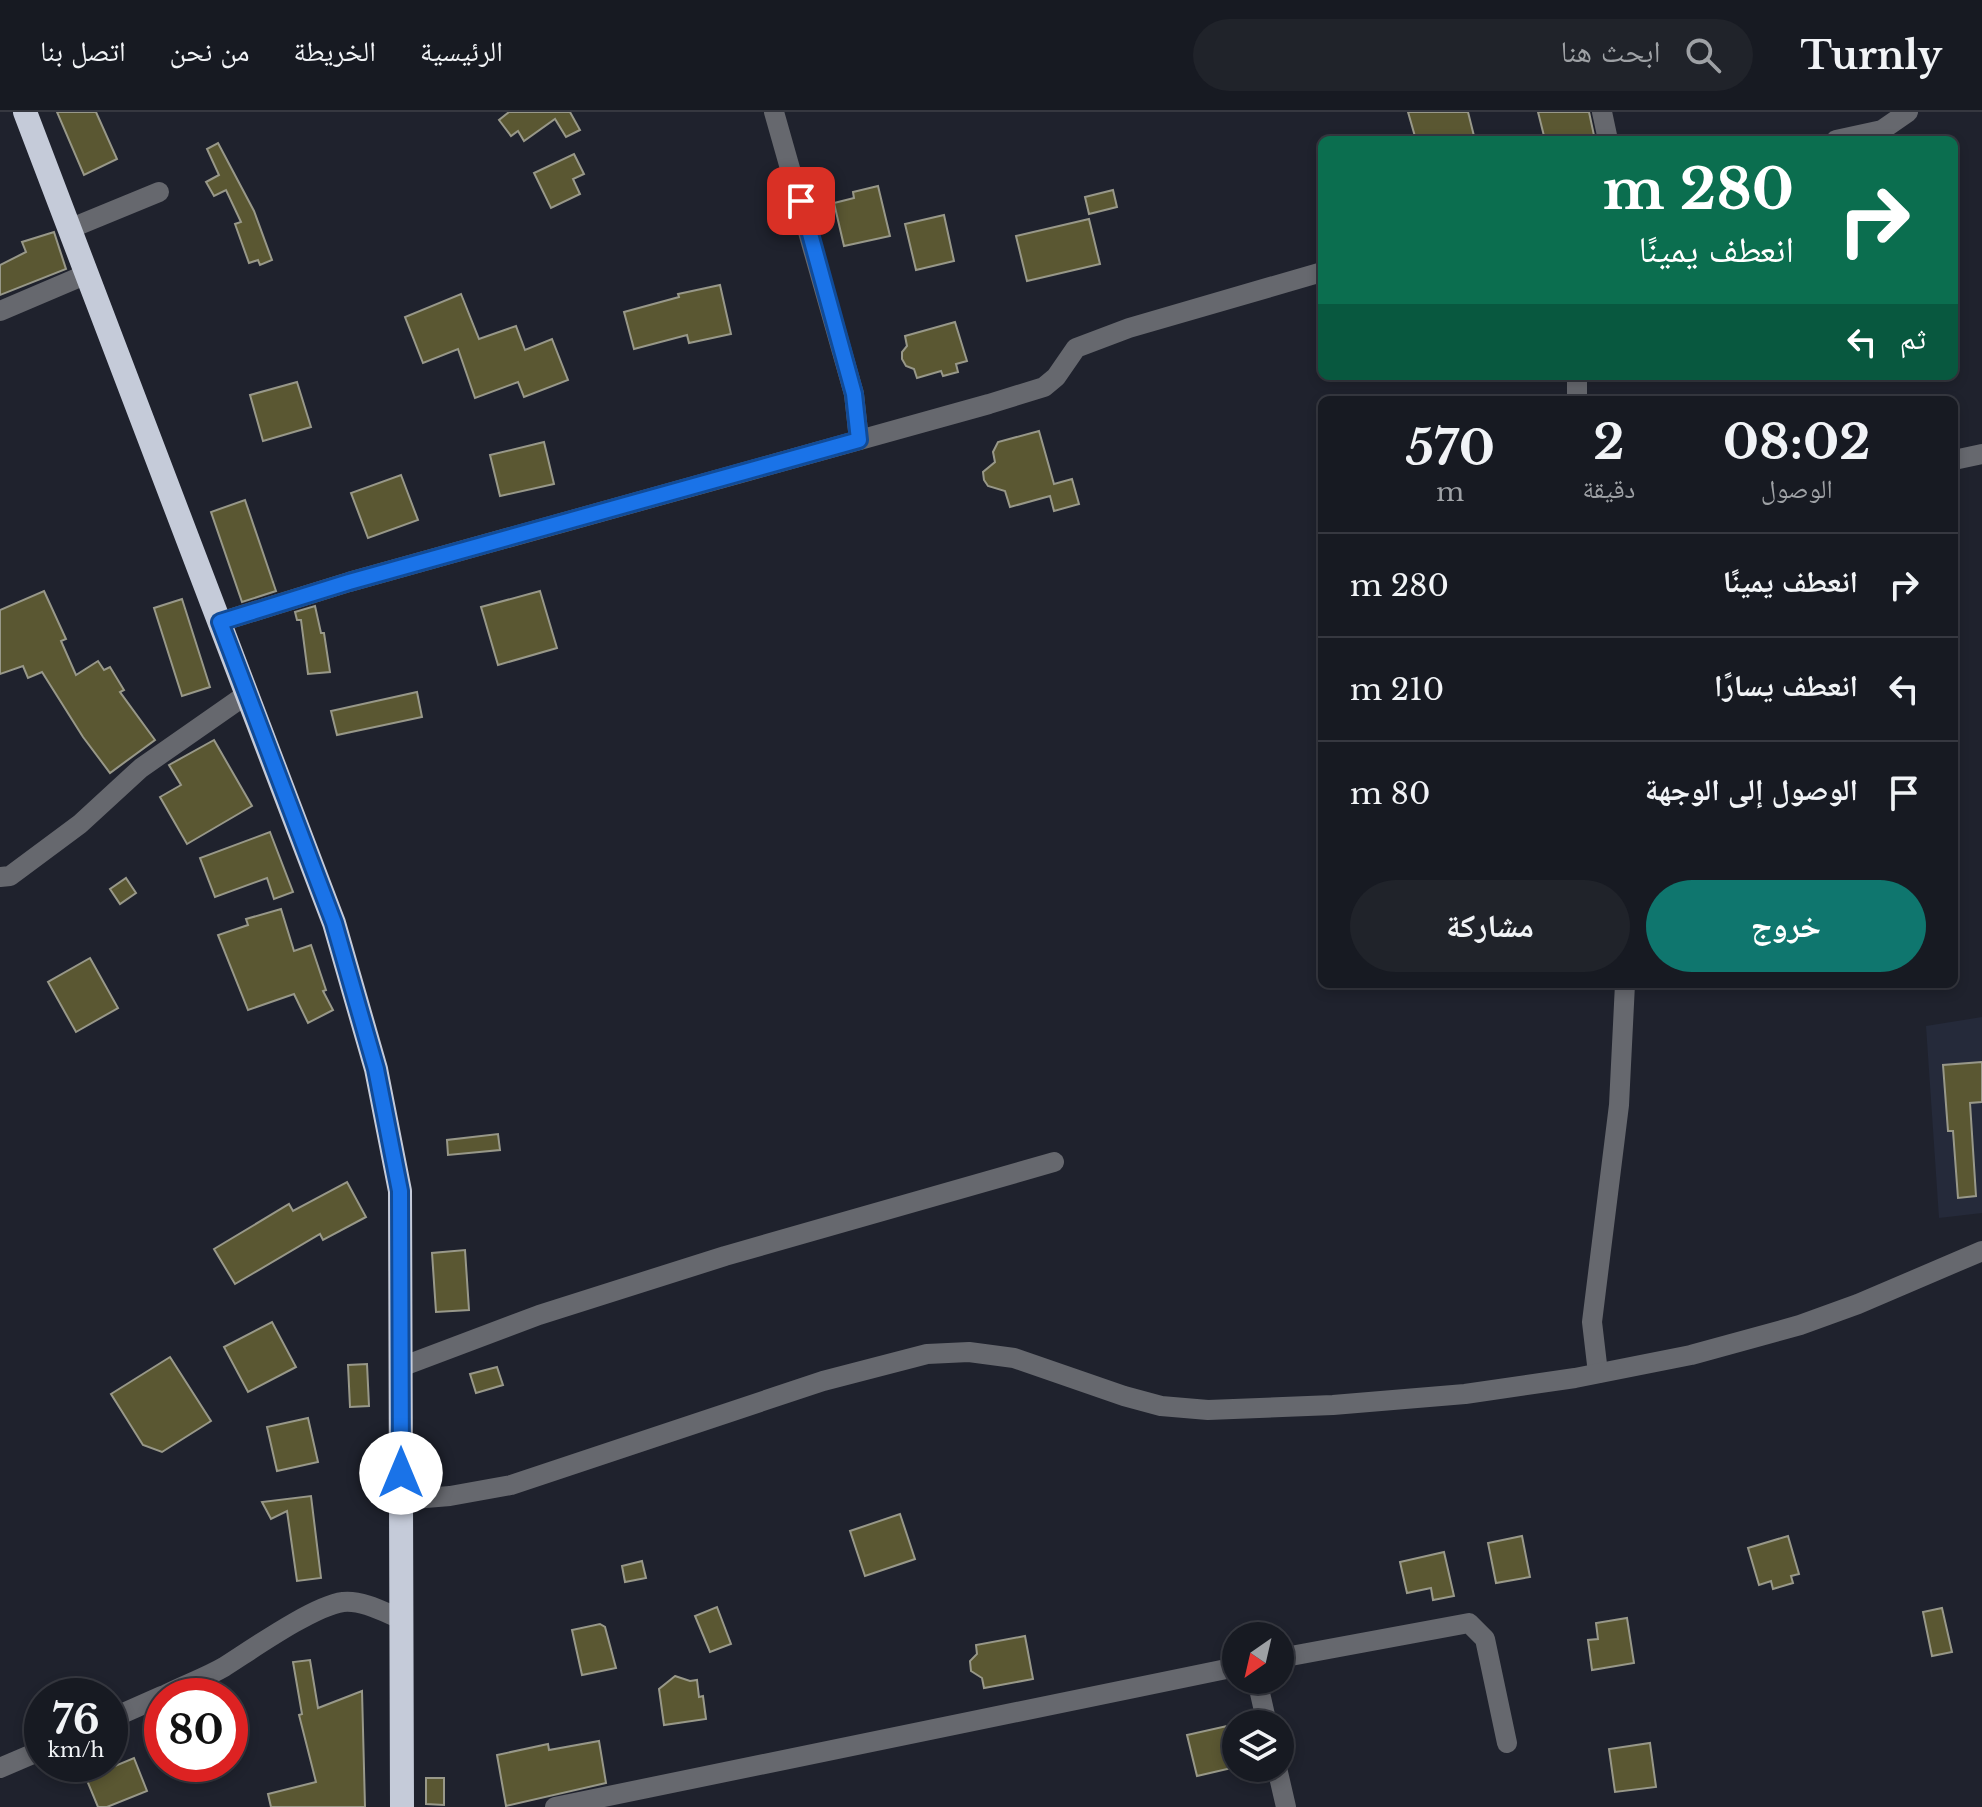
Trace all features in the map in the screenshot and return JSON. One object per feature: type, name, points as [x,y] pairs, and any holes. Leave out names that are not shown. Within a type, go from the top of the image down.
[{"type":"highway","points":[[25,112],[334,923],[376,1069],[400,1191],[402,1807]]},
{"type":"street","points":[[774,112],[854,394],[859,440]]},
{"type":"street","points":[[1602,112],[1607,136]]},
{"type":"street","points":[[1889,135],[1908,112]]},
{"type":"street","points":[[69,229],[159,192]]},
{"type":"street","points":[[220,622],[349,582],[1044,387],[1056,377],[1076,348],[1116,333],[1318,273]]},
{"type":"street","points":[[0,311],[87,274]]},
{"type":"street","points":[[1958,459],[1982,454]]},
{"type":"street","points":[[0,877],[10,876],[80,824],[141,768],[247,694]]},
{"type":"street","points":[[1598,1373],[1592,1322],[1619,1105],[1625,988]]},
{"type":"street","points":[[401,1367],[539,1315],[725,1256],[1054,1162]]},
{"type":"street","points":[[401,1500],[450,1496],[511,1485],[823,1381],[927,1354],[969,1352],[1014,1358],[1149,1403],[1208,1410],[1333,1405],[1465,1394],[1691,1355],[1800,1325],[1982,1251]]},
{"type":"street","points":[[200,1678],[308,1617],[342,1602],[367,1605],[401,1619]]},
{"type":"street","points":[[1294,1655],[1469,1623],[1485,1639],[1507,1743]]},
{"type":"street","points":[[555,1807],[1222,1670]]},
{"type":"street","points":[[0,1768],[24,1758]]},
{"type":"street","points":[[1280,1782],[1286,1807]]},
{"type":"shaded area","points":[[1982,1017],[1982,1213],[1939,1218],[1926,1026]]},
{"type":"building","points":[[57,112],[96,112],[117,159],[84,175]]},
{"type":"building","points":[[509,112],[570,112],[580,130],[566,137],[555,119],[524,141],[518,131],[511,136],[499,120]]},
{"type":"building","points":[[1408,112],[1468,112],[1474,136],[1415,136]]},
{"type":"building","points":[[1538,112],[1589,112],[1594,136],[1544,136]]},
{"type":"building","points":[[218,143],[254,211],[272,260],[260,265],[258,260],[249,263],[235,224],[241,222],[226,190],[214,196],[206,182],[219,175],[207,149]]},
{"type":"building","points":[[574,154],[584,174],[573,179],[580,194],[551,208],[534,173]]},
{"type":"building","points":[[878,186],[890,236],[844,246],[834,203],[854,198],[853,192]]},
{"type":"building","points":[[1113,190],[1117,207],[1089,214],[1085,197]]},
{"type":"building","points":[[944,215],[954,261],[916,270],[905,224]]},
{"type":"building","points":[[1089,219],[1100,264],[1027,281],[1016,236]]},
{"type":"building","points":[[54,232],[66,269],[0,295],[0,265],[26,252],[22,242]]},
{"type":"building","points":[[720,285],[731,334],[689,343],[687,335],[634,349],[624,312],[679,297],[678,294]]},
{"type":"building","points":[[461,294],[479,339],[516,326],[525,350],[552,339],[568,380],[524,397],[518,382],[475,398],[458,349],[423,363],[405,317]]},
{"type":"building","points":[[955,322],[967,361],[956,364],[958,372],[943,376],[941,371],[917,378],[914,369],[906,366],[902,359],[902,352],[907,346],[905,336]]},
{"type":"building","points":[[297,382],[311,427],[263,441],[250,395]]},
{"type":"building","points":[[1039,431],[1054,484],[1072,479],[1079,504],[1054,511],[1050,496],[1010,507],[1005,491],[988,486],[984,480],[983,472],[995,462],[993,452],[998,442]]},
{"type":"building","points":[[544,442],[554,484],[500,496],[490,455]]},
{"type":"building","points":[[401,475],[418,520],[368,538],[351,493]]},
{"type":"building","points":[[245,500],[276,591],[242,602],[211,512]]},
{"type":"building","points":[[44,591],[66,639],[61,641],[76,675],[98,661],[104,670],[110,667],[124,690],[120,692],[155,740],[110,773],[42,672],[28,678],[23,666],[0,674],[0,610]]},
{"type":"building","points":[[540,591],[557,648],[498,665],[481,607]]},
{"type":"building","points":[[182,599],[210,687],[182,696],[154,608]]},
{"type":"building","points":[[315,606],[321,633],[324,633],[330,672],[308,674],[301,620],[297,620],[295,612]]},
{"type":"building","points":[[417,692],[422,717],[337,735],[331,711]]},
{"type":"building","points":[[214,740],[252,806],[187,844],[160,797],[181,785],[169,765]]},
{"type":"building","points":[[270,832],[293,892],[274,899],[267,878],[215,897],[200,858]]},
{"type":"building","points":[[126,878],[136,893],[120,904],[110,889]]},
{"type":"building","points":[[281,909],[294,951],[311,945],[326,990],[323,991],[333,1010],[308,1023],[294,994],[248,1010],[218,935],[248,925],[246,919]]},
{"type":"building","points":[[90,958],[118,1008],[76,1032],[48,982]]},
{"type":"building","points":[[1982,1062],[1982,1102],[1970,1103],[1976,1196],[1958,1198],[1953,1131],[1948,1131],[1943,1065]]},
{"type":"building","points":[[498,1134],[500,1150],[448,1155],[447,1140]]},
{"type":"building","points":[[347,1182],[366,1217],[323,1240],[320,1234],[235,1284],[214,1249],[289,1204],[293,1211]]},
{"type":"building","points":[[465,1250],[469,1310],[436,1312],[432,1253]]},
{"type":"building","points":[[272,1322],[296,1367],[248,1392],[224,1347]]},
{"type":"building","points":[[170,1357],[211,1421],[162,1452],[143,1445],[111,1394]]},
{"type":"building","points":[[367,1364],[369,1406],[350,1407],[348,1365]]},
{"type":"building","points":[[497,1367],[503,1385],[476,1393],[470,1374]]},
{"type":"building","points":[[308,1418],[318,1462],[277,1471],[267,1427]]},
{"type":"building","points":[[311,1496],[321,1578],[297,1581],[287,1511],[271,1519],[262,1502]]},
{"type":"building","points":[[900,1514],[915,1559],[865,1576],[850,1531]]},
{"type":"building","points":[[1522,1536],[1530,1577],[1496,1583],[1488,1543]]},
{"type":"building","points":[[1788,1536],[1799,1574],[1791,1576],[1793,1583],[1773,1589],[1771,1581],[1759,1585],[1748,1548]]},
{"type":"building","points":[[1444,1552],[1454,1596],[1433,1600],[1431,1588],[1407,1593],[1400,1562]]},
{"type":"building","points":[[642,1561],[646,1578],[625,1582],[622,1566]]},
{"type":"building","points":[[717,1607],[731,1644],[710,1652],[695,1616]]},
{"type":"building","points":[[1942,1608],[1952,1652],[1932,1656],[1923,1612]]},
{"type":"building","points":[[1627,1618],[1634,1663],[1592,1670],[1588,1640],[1598,1639],[1596,1623]]},
{"type":"building","points":[[600,1624],[605,1627],[616,1668],[582,1675],[572,1630]]},
{"type":"building","points":[[1025,1636],[1033,1679],[984,1688],[982,1678],[971,1671],[970,1661],[977,1654],[976,1645]]},
{"type":"building","points":[[310,1660],[318,1708],[362,1691],[365,1807],[271,1807],[268,1794],[316,1782],[299,1715],[302,1714],[293,1662]]},
{"type":"building","points":[[675,1676],[697,1680],[706,1719],[664,1725],[659,1689]]},
{"type":"building","points":[[1222,1727],[1222,1770],[1197,1776],[1187,1735]]},
{"type":"building","points":[[599,1741],[606,1783],[506,1806],[497,1755],[548,1744],[549,1750]]},
{"type":"building","points":[[1650,1743],[1656,1787],[1615,1792],[1609,1749]]},
{"type":"building","points":[[134,1758],[147,1791],[107,1807],[98,1807],[88,1782],[128,1782],[128,1760]]},
{"type":"building","points":[[426,1778],[444,1778],[444,1805],[426,1804]]},
{"type":"route","points":[[401,1473],[400,1191],[376,1069],[334,923],[220,622],[349,582],[859,440],[854,394],[801,201]]}]
